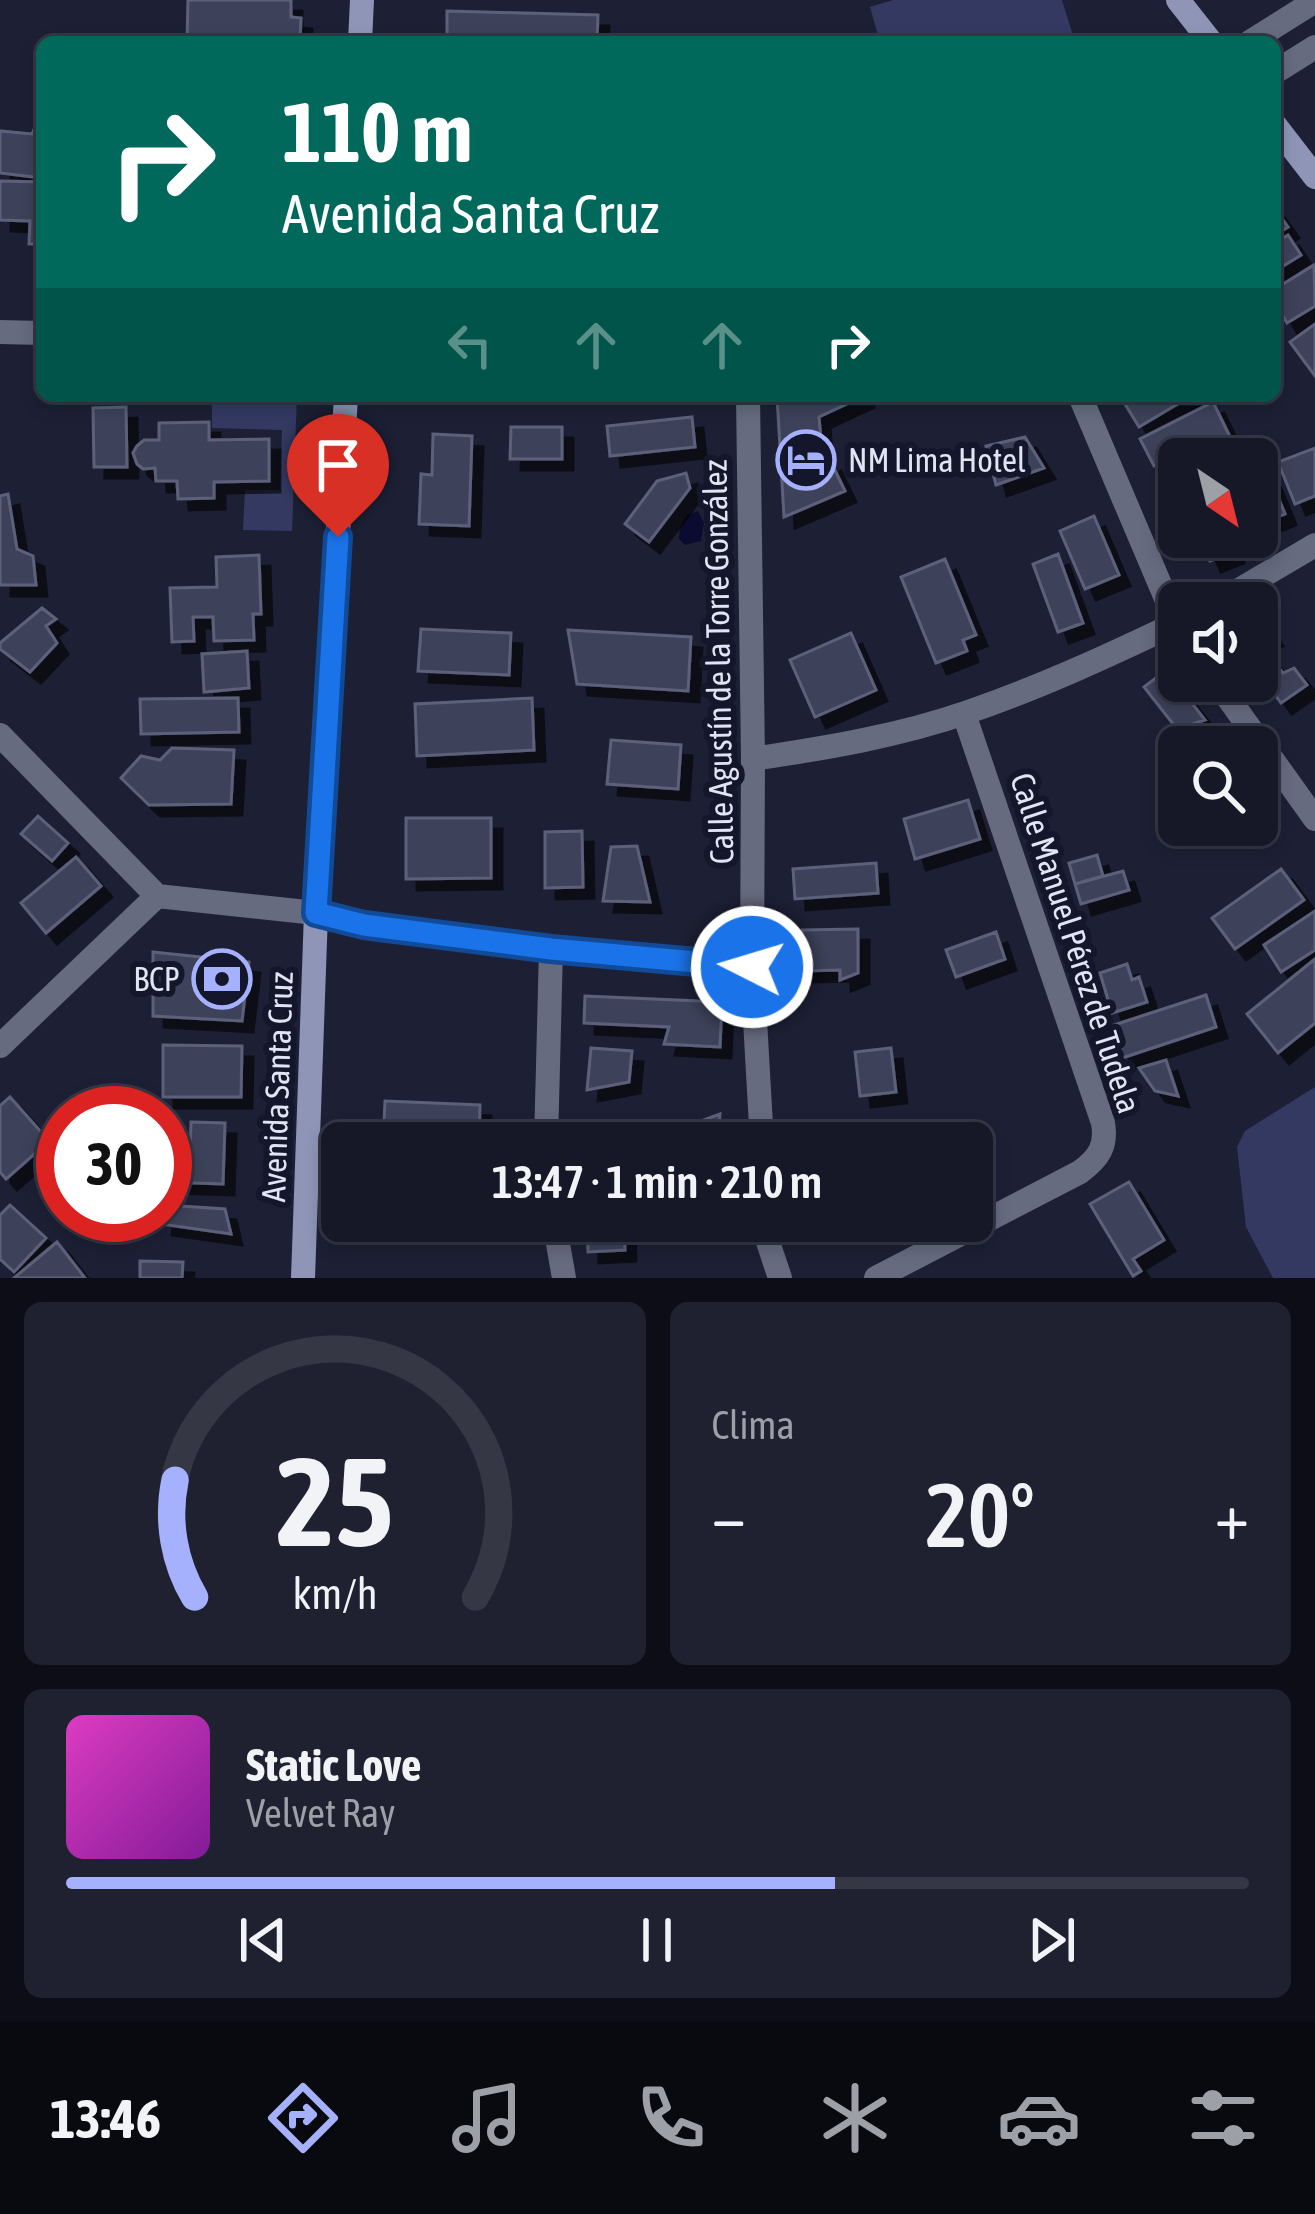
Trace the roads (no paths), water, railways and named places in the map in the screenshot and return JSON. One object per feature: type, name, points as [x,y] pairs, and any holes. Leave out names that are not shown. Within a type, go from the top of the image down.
[{"type":"main road","points":[[360,36],[362,0]]},
{"type":"main road","points":[[1178,0],[1206,36]]},
{"type":"main road","points":[[1281,133],[1315,177]]},
{"type":"main road","name":"Avenida Santa Cruz","points":[[303,1278],[316,913],[346,402]]},
{"type":"street","points":[[1260,36],[1315,1]]},
{"type":"street","points":[[1281,68],[1315,47]]},
{"type":"street","points":[[0,332],[36,333]]},
{"type":"street","name":"Calle Agustín de la Torre González","points":[[748,402],[752,967],[761,1122]]},
{"type":"street","points":[[1083,402],[1160,582]]},
{"type":"street","points":[[1252,582],[1315,545]]},
{"type":"street","points":[[753,759],[862,741],[964,714],[1158,633]]},
{"type":"street","points":[[1231,702],[1315,819]]},
{"type":"street","name":"Calle Manuel Pérez de Tudela","points":[[876,1278],[1080,1172],[1103,1150],[1106,1137],[964,714]]},
{"type":"street","points":[[0,735],[157,896],[316,913],[364,925],[551,949],[752,967]]},
{"type":"street","points":[[0,1046],[157,896]]},
{"type":"street","points":[[547,1122],[551,949]]},
{"type":"street","points":[[558,1242],[564,1278]]},
{"type":"street","points":[[767,1242],[780,1278]]},
{"type":"place","name":"NM Lima Hotel","points":[[806,460]]},
{"type":"place","name":"BCP","points":[[222,979]]}]
